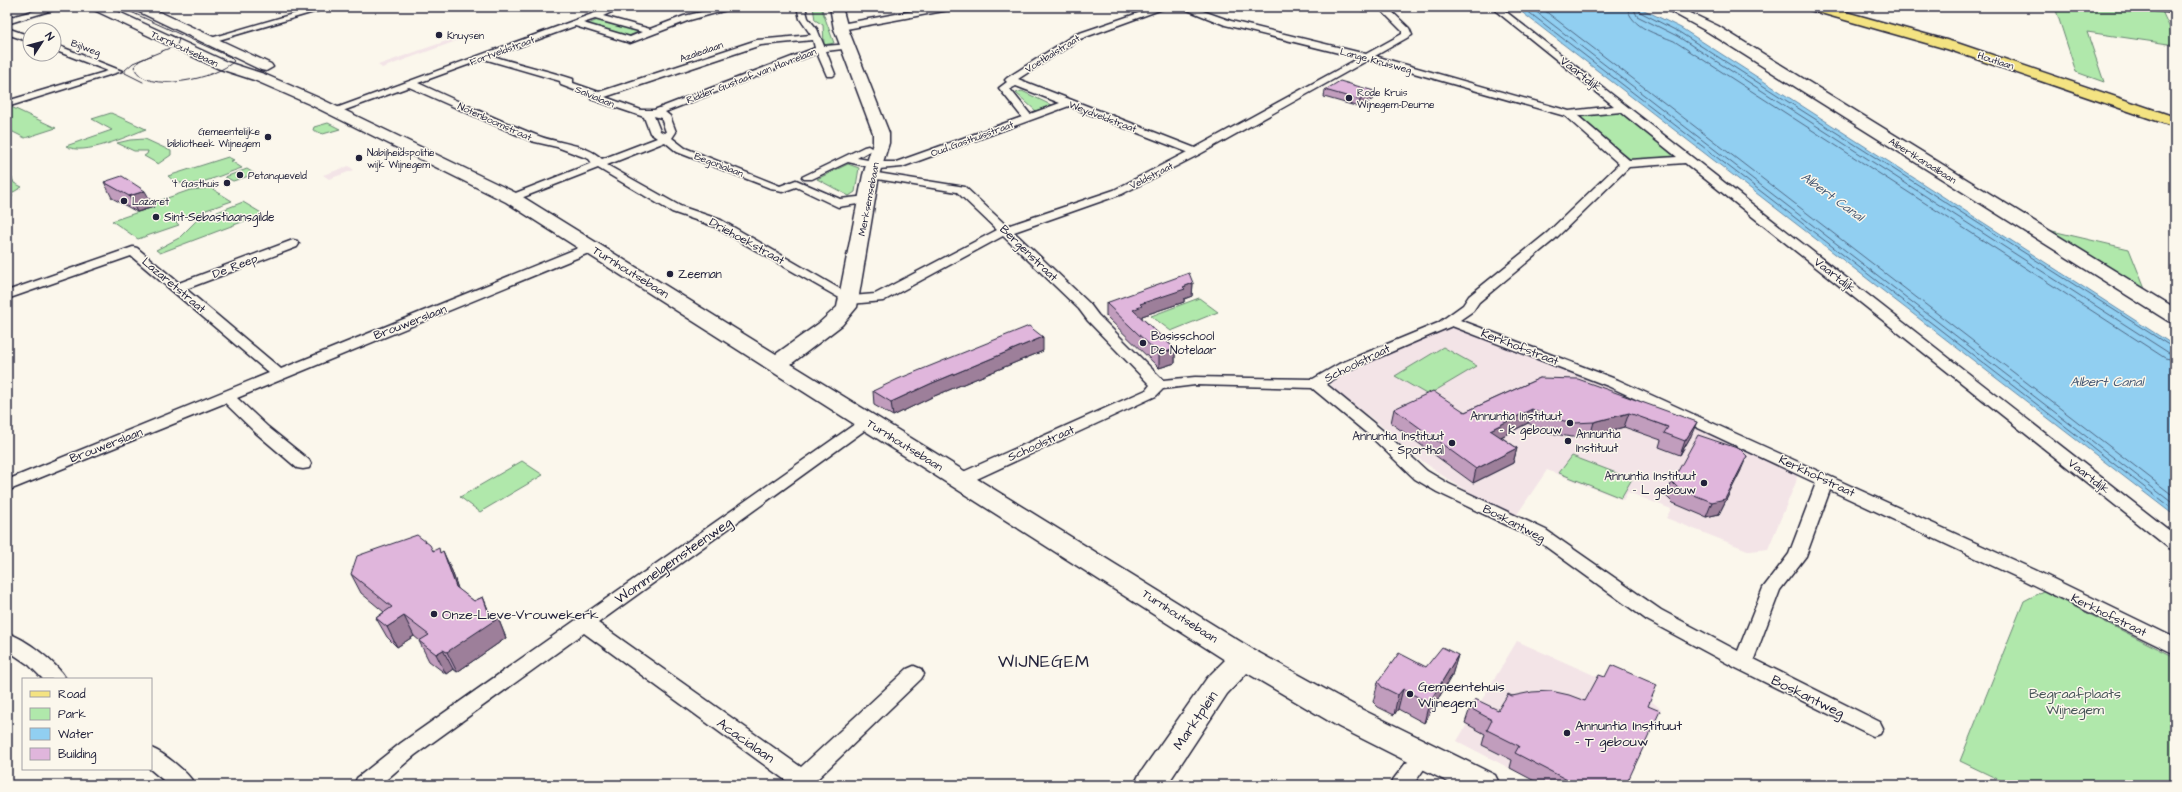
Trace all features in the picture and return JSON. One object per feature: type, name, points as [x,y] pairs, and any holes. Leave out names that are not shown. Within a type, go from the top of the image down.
[{"type":"main road","name":"Turnhoutsebaan","points":[[98,7],[222,65],[274,84],[329,109],[512,198],[592,247],[867,422],[1148,596],[1244,658],[1350,718],[1484,785]]},
{"type":"main road","name":"Turnhoutsebaan","points":[[139,7],[291,78],[319,93],[328,102],[329,109]]},
{"type":"main road","name":"Merksemsebaan","points":[[777,364],[844,312],[850,300],[867,200],[881,133],[840,27],[836,7]]},
{"type":"main road","name":"Albertkanaalbaan","points":[[1668,7],[1713,29],[2175,317]]},
{"type":"main road","name":"Houtlaan","points":[[1814,7],[1959,49],[2175,122]]},
{"type":"main road","name":"Houtlaan","points":[[1835,7],[1976,48],[2175,114]]},
{"type":"main road","points":[[274,84],[291,78]]},
{"type":"main road","name":"Marktplein","points":[[1150,785],[1217,686],[1244,658]]},
{"type":"street","points":[[7,21],[58,7]]},
{"type":"street","name":"Turnhoutsebaan","points":[[98,7],[104,7]]},
{"type":"street","points":[[209,40],[327,7]]},
{"type":"street","name":"Fortveldstraat","points":[[329,109],[411,84],[620,7]]},
{"type":"street","points":[[574,24],[630,40],[687,18],[734,7]]},
{"type":"street","points":[[802,7],[804,19],[813,29],[830,74]]},
{"type":"street","points":[[840,27],[949,7]]},
{"type":"street","name":"Voetbalstraat","points":[[1028,118],[1004,88],[1077,37],[1164,7]]},
{"type":"street","name":"Lange Kruisweg","points":[[1184,7],[1234,24],[1367,57],[1569,114],[1625,108]]},
{"type":"street","name":"Veldstraat","points":[[850,300],[878,298],[1005,230],[1111,195],[1196,152],[1407,35],[1406,30],[1382,8],[1362,7]]},
{"type":"street","name":"Vaartdijk","points":[[1495,7],[1625,108],[2175,544]]},
{"type":"street","points":[[2149,7],[2175,10]]},
{"type":"street","points":[[595,16],[651,32]]},
{"type":"street","points":[[7,30],[22,36]]},
{"type":"street","name":"Azalealaan","points":[[595,97],[756,43],[816,37]]},
{"type":"street","name":"Ridder Gustaaf van Havrelaan","points":[[653,114],[665,108],[820,49],[848,46]]},
{"type":"street","name":"Bijlweg","points":[[62,51],[110,68]]},
{"type":"street","name":"Salvialaan","points":[[484,56],[524,69],[534,69],[570,81],[564,83],[595,94],[595,97],[638,113],[653,114]]},
{"type":"street","points":[[7,99],[110,68],[117,71],[7,104]]},
{"type":"street","name":"Weydveldstraat","points":[[1013,81],[1196,152]]},
{"type":"street","name":"Notenboomstraat","points":[[411,84],[535,139],[560,144],[593,157],[600,164]]},
{"type":"street","name":"Oud Gasthuisstraat","points":[[873,170],[898,165],[1069,103]]},
{"type":"street","points":[[512,198],[666,138],[671,132],[664,116],[653,114],[656,133],[666,138]]},
{"type":"street","name":"Lange Kruisweg","points":[[1569,114],[1626,164]]},
{"type":"street","name":"Begonialaan","points":[[666,138],[681,150],[778,187],[796,183],[838,203],[867,200]]},
{"type":"street","points":[[808,177],[868,149]]},
{"type":"street","points":[[847,158],[873,170]]},
{"type":"street","points":[[1626,164],[1688,159]]},
{"type":"street","name":"Driehoekstraat","points":[[600,164],[606,170],[681,211],[717,223],[850,300]]},
{"type":"street","name":"Schoolstraat","points":[[960,480],[1151,393],[1158,385],[1195,381],[1316,384],[1344,367],[1451,321],[1468,308],[1474,299],[1551,236],[1626,164]]},
{"type":"street","name":"Bergenstraat","points":[[873,170],[961,189],[1044,267],[1155,379],[1158,385]]},
{"type":"street","name":"De Reep","points":[[178,288],[293,244]]},
{"type":"street","name":"Brouwerslaan","points":[[7,486],[592,247]]},
{"type":"street","name":"Lazaretstraat","points":[[7,295],[133,252],[178,288],[280,375]]},
{"type":"street","name":"Kerkhofstraat","points":[[1451,321],[1613,383],[2029,575],[2175,647]]},
{"type":"street","name":"Boskantweg","points":[[1316,384],[1372,429],[1421,475],[1467,500],[1540,534],[1654,615],[1743,663],[1873,728]]},
{"type":"street","points":[[228,397],[262,430],[303,464]]},
{"type":"street","name":"Wommelgemsteenweg","points":[[365,785],[408,749],[867,422]]},
{"type":"street","points":[[1743,663],[1772,588],[1797,556],[1826,480]]},
{"type":"street","name":"Acacialaan","points":[[584,623],[802,780],[914,674]]},
{"type":"street","points":[[7,640],[36,660],[55,678]]},
{"type":"street","points":[[152,758],[184,785]]},
{"type":"shaded area","points":[[475,31],[481,32],[382,68],[378,65]]},
{"type":"shaded area","points":[[349,166],[354,170],[329,179],[323,175]]},
{"type":"shaded area","name":"Annuntia Instituut","points":[[1451,321],[1576,368],[1798,468],[1796,482],[1768,549],[1750,551],[1666,518],[1671,509],[1628,492],[1623,500],[1547,470],[1516,516],[1504,513],[1449,480],[1407,450],[1378,423],[1332,389],[1331,382],[1352,372],[1344,367]]},
{"type":"shaded area","name":"Annuntia Instituut - T gebouw","points":[[1517,641],[1650,700],[1661,709],[1625,785],[1542,785],[1457,741]]},
{"type":"green space","points":[[813,7],[821,7],[834,43],[824,45],[823,25],[815,20]]},
{"type":"green space","points":[[2055,7],[2160,7],[2175,39],[2175,45],[2087,32],[2104,82],[2076,72]]},
{"type":"green space","points":[[600,19],[641,31],[626,37],[586,25]]},
{"type":"green space","points":[[1022,91],[1052,105],[1036,111],[1016,93]]},
{"type":"green space","points":[[9,106],[56,128],[25,138],[7,129],[7,107]]},
{"type":"green space","points":[[1622,112],[1677,156],[1631,160],[1579,117],[1586,114]]},
{"type":"green space","points":[[111,113],[146,129],[94,147],[74,149],[66,146],[112,130],[92,119]]},
{"type":"green space","points":[[328,123],[340,129],[323,134],[313,130],[314,127]]},
{"type":"green space","points":[[145,139],[171,151],[171,155],[158,164],[144,156],[148,151],[134,151],[117,143]]},
{"type":"green space","points":[[228,157],[234,160],[231,161],[242,168],[194,183],[184,184],[175,181],[168,176]]},
{"type":"green space","points":[[848,164],[859,168],[855,192],[849,196],[817,179]]},
{"type":"green space","name":"Petanqueveld","points":[[247,169],[255,174],[233,181],[225,177]]},
{"type":"green space","points":[[7,178],[12,178],[14,183],[22,187],[10,194],[13,196],[7,198]]},
{"type":"green space","name":"Sint-Sebastiaansgilde","points":[[211,188],[232,201],[175,221],[179,225],[138,239],[112,221],[153,207],[150,204],[190,190]]},
{"type":"green space","points":[[243,202],[263,214],[160,253],[156,250],[179,238],[197,220]]},
{"type":"green space","points":[[2048,230],[2129,249],[2145,289]]},
{"type":"green space","points":[[1199,298],[1218,312],[1171,331],[1151,316]]},
{"type":"green space","points":[[1443,347],[1477,366],[1428,395],[1395,376]]},
{"type":"green space","points":[[1572,456],[1632,479],[1621,498],[1559,473]]},
{"type":"green space","points":[[522,461],[543,475],[480,512],[460,497]]},
{"type":"green space","name":"Begraafplaats Wijnegem","points":[[2043,591],[2175,657],[2175,785],[2010,785],[1960,761],[2024,601]]},
{"type":"water","name":"Albert Canal","points":[[1515,7],[1638,7],[1681,28],[2175,346],[2175,516]]},
{"type":"building","points":[[1340,81],[1374,91],[1360,100],[1325,90]]},
{"type":"building","points":[[122,176],[145,191],[129,196],[104,182]]},
{"type":"building","points":[[1189,273],[1193,283],[1183,287],[1185,289],[1140,304],[1142,306],[1133,310],[1175,349],[1159,354],[1106,303]]},
{"type":"building","points":[[1029,326],[1043,337],[930,384],[891,402],[873,391],[898,379]]},
{"type":"building","points":[[1540,378],[1578,379],[1697,422],[1685,441],[1664,433],[1668,427],[1629,413],[1594,422],[1575,423],[1549,418],[1532,409],[1490,430],[1517,448],[1476,469],[1394,409],[1433,391],[1465,412]]},
{"type":"building","name":"Annuntia Instituut - L gebouw","points":[[1698,435],[1740,449],[1747,456],[1725,499],[1712,502],[1679,489],[1672,482]]},
{"type":"building","name":"Onze-Lieve-Vrouwekerk","points":[[417,535],[430,545],[433,551],[439,548],[440,553],[443,551],[456,587],[474,601],[483,597],[488,611],[498,618],[447,652],[443,650],[436,654],[419,641],[429,635],[404,616],[387,627],[376,618],[392,607],[351,574],[357,556]]},
{"type":"building","points":[[1442,647],[1458,655],[1429,703],[1403,689],[1398,695],[1382,687],[1378,682],[1399,653],[1426,667]]},
{"type":"building","name":"Annuntia Instituut - T gebouw","points":[[1611,665],[1657,685],[1648,706],[1660,711],[1626,785],[1577,785],[1515,753],[1519,746],[1487,730],[1492,720],[1470,708],[1475,699],[1498,710],[1508,694],[1512,696],[1532,692],[1551,691],[1569,695],[1585,701],[1599,675],[1605,677]]},
{"type":"tram line","points":[[120,7],[230,57],[234,61],[226,67],[198,78],[166,82],[152,81],[141,76],[134,67],[139,61],[148,57]]},
{"type":"tram line","points":[[148,57],[177,45],[179,39],[171,35]]},
{"type":"tram line","points":[[148,57],[152,55]]},
{"type":"tram line","points":[[143,82],[125,73],[125,70],[133,63],[148,57]]},
{"type":"place","name":"Knuysen","points":[[439,35]]},
{"type":"place","name":"Rode Kruis Wijnegem-Deurne","points":[[1349,98]]},
{"type":"place","name":"Gemeentelijke bibliotheek Wijnegem","points":[[268,137]]},
{"type":"place","name":"Nabijheidspolitie wijk Wijnegem","points":[[359,158]]},
{"type":"place","name":"Petanqueveld","points":[[240,175]]},
{"type":"place","name":"'t Gasthuis","points":[[227,183]]},
{"type":"place","name":"Lazaret","points":[[124,201]]},
{"type":"place","name":"Sint-Sebastiaansgilde","points":[[156,217]]},
{"type":"place","name":"Zeeman","points":[[670,274]]},
{"type":"place","name":"Basisschool De Notelaar","points":[[1143,343]]},
{"type":"place","name":"Annuntia Instituut - K gebouw","points":[[1570,423]]},
{"type":"place","name":"Annuntia Instituut","points":[[1568,441]]},
{"type":"place","name":"Annuntia Instituut - Sporthal","points":[[1452,443]]},
{"type":"place","name":"Annuntia Instituut - L gebouw","points":[[1704,483]]},
{"type":"place","name":"Onze-Lieve-Vrouwekerk","points":[[434,614]]},
{"type":"place","name":"Gemeentehuis Wijnegem","points":[[1410,694]]},
{"type":"place","name":"Annuntia Instituut - T gebouw","points":[[1567,733]]},
{"type":"district","name":"WIJNEGEM","points":[[1044,661]]}]
